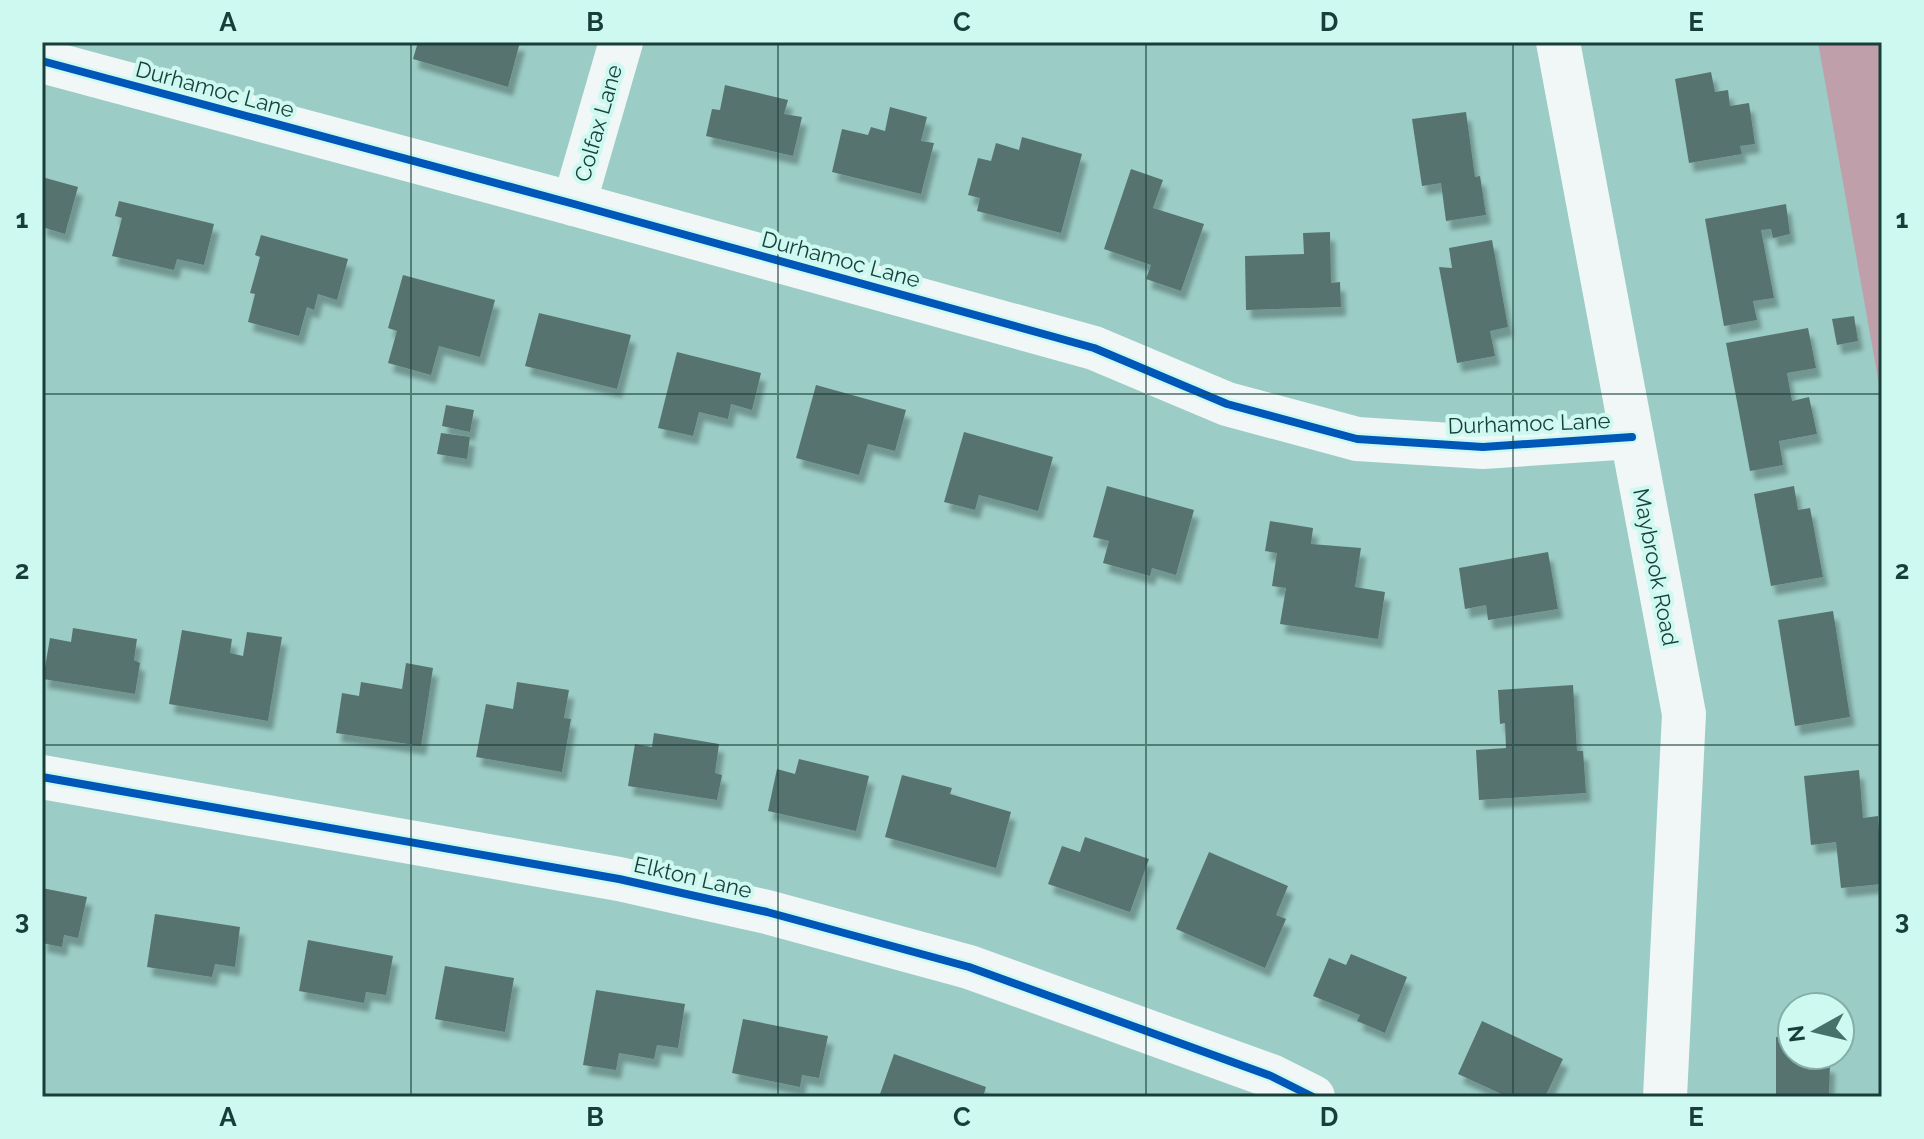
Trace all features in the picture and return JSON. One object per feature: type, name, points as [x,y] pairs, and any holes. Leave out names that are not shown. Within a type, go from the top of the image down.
[{"type":"street","name":"Colfax Lane","points":[[574,204],[621,42]]},
{"type":"street","name":"Maybrook Road","points":[[1558,42],[1684,714],[1665,1097]]},
{"type":"street","name":"Durhamoc Lane","points":[[42,61],[1094,348],[1227,404],[1357,439],[1483,447],[1632,437]]},
{"type":"street","name":"Elkton Lane","points":[[42,777],[619,879],[767,912],[969,967],[1271,1076],[1313,1097]]},
{"type":"shaded area","points":[[1818,42],[1882,42],[1882,401]]},
{"type":"building","points":[[418,42],[520,42],[508,87],[413,59]]},
{"type":"building","points":[[1711,72],[1715,92],[1728,90],[1730,106],[1749,103],[1755,144],[1740,146],[1742,154],[1689,163],[1675,79]]},
{"type":"building","points":[[725,85],[788,100],[784,114],[802,117],[793,156],[706,136],[712,109],[720,110]]},
{"type":"building","points":[[890,107],[927,117],[921,141],[934,143],[921,194],[832,172],[842,129],[868,135],[871,127],[885,131]]},
{"type":"building","points":[[1466,112],[1475,177],[1480,176],[1486,215],[1446,221],[1441,183],[1422,186],[1412,119]]},
{"type":"building","points":[[1022,137],[1082,154],[1061,233],[977,211],[980,198],[968,195],[978,158],[991,161],[996,143],[1019,150]]},
{"type":"building","points":[[1131,169],[1163,180],[1153,208],[1204,224],[1181,291],[1146,279],[1151,265],[1104,249]]},
{"type":"building","points":[[42,177],[78,187],[65,234],[42,227]]},
{"type":"building","points":[[119,201],[214,224],[204,265],[177,259],[174,270],[112,256],[122,218],[115,216]]},
{"type":"building","points":[[1786,204],[1790,234],[1773,238],[1771,229],[1761,230],[1774,298],[1753,301],[1757,320],[1724,326],[1705,219]]},
{"type":"building","points":[[1330,232],[1331,283],[1340,282],[1341,307],[1246,310],[1245,256],[1304,254],[1303,233]]},
{"type":"building","points":[[261,235],[348,259],[337,300],[318,294],[314,310],[307,307],[299,336],[248,322],[255,294],[250,293],[260,257],[255,255]]},
{"type":"building","points":[[1492,240],[1508,327],[1490,331],[1495,356],[1457,363],[1439,267],[1452,268],[1449,248]]},
{"type":"building","points":[[403,275],[495,300],[480,357],[439,346],[431,375],[388,363],[397,331],[388,328]]},
{"type":"building","points":[[539,313],[631,335],[617,389],[525,366]]},
{"type":"building","points":[[1854,316],[1858,341],[1837,345],[1832,319]]},
{"type":"building","points":[[1808,328],[1816,368],[1787,373],[1792,401],[1809,397],[1817,434],[1779,441],[1783,465],[1750,471],[1726,343]]},
{"type":"building","points":[[677,352],[761,373],[752,410],[731,404],[728,419],[699,412],[693,436],[658,428]]},
{"type":"building","points":[[816,385],[906,410],[895,451],[868,444],[859,475],[796,458]]},
{"type":"building","points":[[446,405],[474,410],[470,432],[442,426]]},
{"type":"building","points":[[964,432],[1053,457],[1038,511],[979,495],[975,510],[944,502]]},
{"type":"building","points":[[441,433],[470,437],[467,459],[437,454]]},
{"type":"building","points":[[1107,486],[1194,510],[1176,575],[1152,568],[1150,576],[1103,563],[1109,541],[1093,537]]},
{"type":"building","points":[[1794,486],[1798,510],[1810,508],[1823,577],[1771,586],[1754,494]]},
{"type":"building","points":[[1270,521],[1313,528],[1311,544],[1361,548],[1355,587],[1385,592],[1378,639],[1280,624],[1286,588],[1272,586],[1277,553],[1265,551]]},
{"type":"building","points":[[1548,552],[1558,609],[1488,620],[1486,605],[1465,609],[1459,568]]},
{"type":"building","points":[[1833,611],[1850,717],[1795,726],[1778,620]]},
{"type":"building","points":[[73,628],[137,639],[134,660],[140,663],[135,694],[43,679],[50,638],[71,642]]},
{"type":"building","points":[[182,630],[232,639],[230,653],[243,656],[247,632],[282,637],[268,721],[169,704]]},
{"type":"building","points":[[406,663],[433,668],[421,746],[336,733],[342,693],[359,696],[361,682],[402,689]]},
{"type":"building","points":[[517,682],[569,690],[564,718],[571,719],[562,772],[476,757],[486,704],[513,709]]},
{"type":"building","points":[[1573,685],[1577,751],[1583,751],[1586,793],[1479,800],[1476,750],[1506,748],[1505,723],[1500,724],[1498,690]]},
{"type":"building","points":[[654,733],[719,744],[715,773],[722,775],[717,800],[628,786],[635,744],[652,747]]},
{"type":"building","points":[[799,759],[869,776],[856,831],[768,811],[777,769],[795,774]]},
{"type":"building","points":[[1859,770],[1863,818],[1878,816],[1882,884],[1841,888],[1836,842],[1811,845],[1804,776]]},
{"type":"building","points":[[902,775],[952,788],[950,794],[1011,812],[996,868],[885,837]]},
{"type":"building","points":[[1085,837],[1149,859],[1130,912],[1048,884],[1062,846],[1080,852]]},
{"type":"building","points":[[1209,852],[1288,886],[1276,915],[1286,919],[1265,968],[1176,929]]},
{"type":"building","points":[[42,888],[87,897],[78,938],[64,935],[62,947],[42,943]]},
{"type":"building","points":[[155,914],[240,927],[235,967],[215,964],[212,977],[147,967]]},
{"type":"building","points":[[308,940],[393,956],[386,995],[366,992],[364,1003],[299,991]]},
{"type":"building","points":[[1351,954],[1407,977],[1385,1033],[1357,1021],[1360,1015],[1313,996],[1329,958],[1346,965]]},
{"type":"building","points":[[445,966],[514,978],[505,1032],[435,1019]]},
{"type":"building","points":[[596,990],[685,1004],[678,1048],[657,1045],[654,1059],[619,1053],[616,1070],[583,1065]]},
{"type":"building","points":[[743,1019],[828,1036],[819,1078],[802,1075],[800,1087],[732,1073]]},
{"type":"building","points":[[1482,1021],[1563,1059],[1545,1097],[1508,1097],[1458,1074]]},
{"type":"building","points":[[894,1054],[986,1087],[983,1097],[879,1097]]},
{"type":"building","points":[[1776,1071],[1830,1071],[1829,1097],[1776,1097]]},
{"type":"cycle path","points":[[42,61],[1094,348],[1227,404],[1357,439],[1483,447],[1632,437]]},
{"type":"cycle path","points":[[42,777],[619,879],[767,912],[969,967],[1271,1076],[1313,1097]]}]
